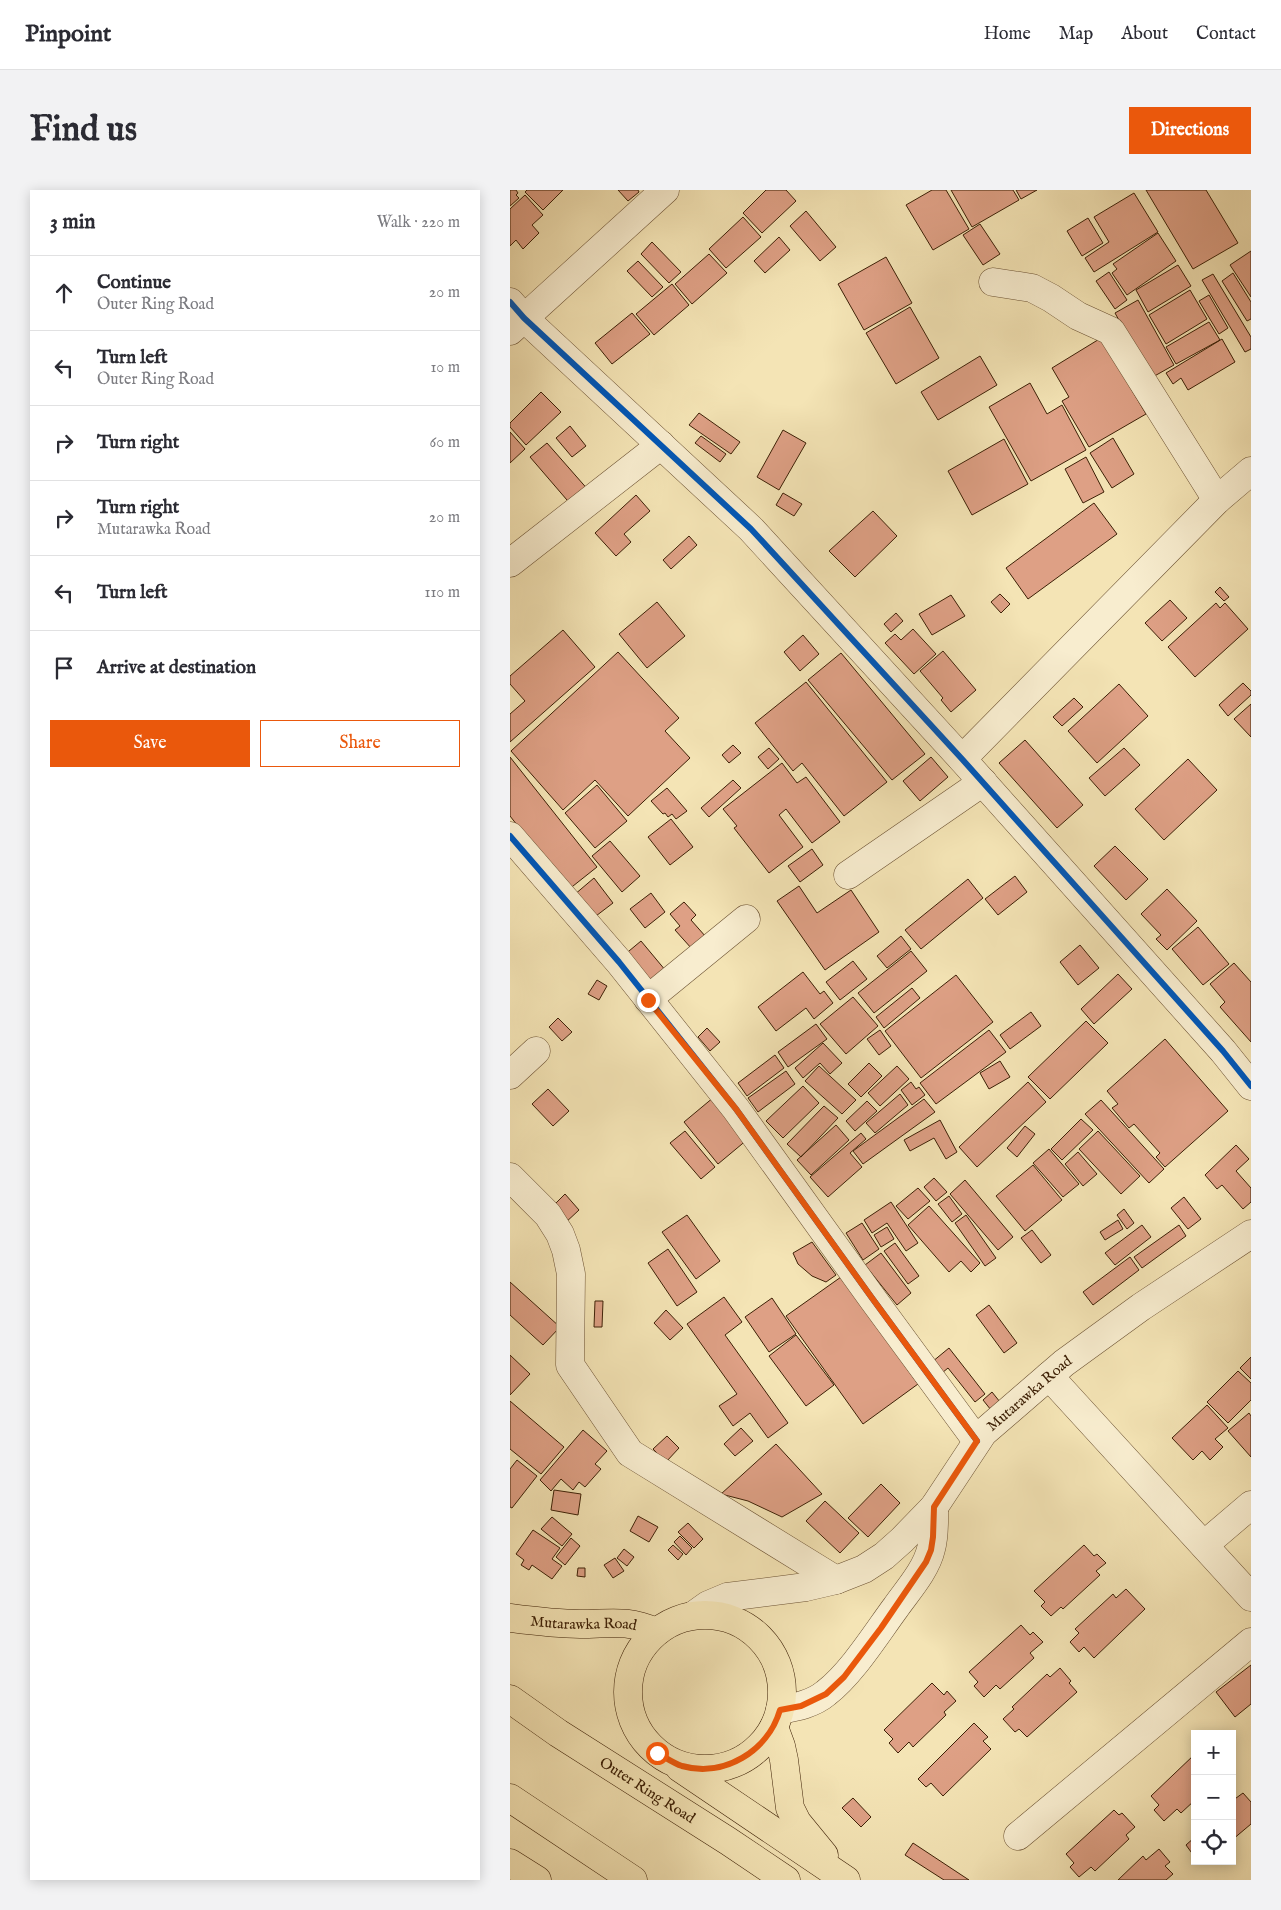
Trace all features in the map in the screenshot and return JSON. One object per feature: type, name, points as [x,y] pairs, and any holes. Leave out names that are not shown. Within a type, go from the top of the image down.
[{"type":"main road","points":[[716,1614],[736,1621],[755,1632],[769,1648],[779,1668],[783,1689],[777,1719],[790,1808],[797,1822],[818,1849],[847,1880],[657,1753],[643,1739],[634,1722],[628,1703],[628,1683],[633,1664],[642,1646],[656,1632],[675,1620],[694,1615],[716,1614]]},
{"type":"main road","name":"Mutarawka Road","points":[[510,1618],[578,1624],[627,1622],[641,1625],[656,1632]]},
{"type":"main road","name":"Outer Ring Road","points":[[510,1699],[558,1733],[786,1880]]},
{"type":"main road","points":[[657,1753],[681,1766],[708,1769],[734,1763],[757,1749],[777,1719]]},
{"type":"main road","points":[[510,1798],[633,1880]]},
{"type":"main road","points":[[510,1862],[537,1880]]},
{"type":"street","points":[[665,190],[515,317],[661,445],[751,529],[962,758],[1216,1044],[1251,1086]]},
{"type":"street","points":[[993,282],[1032,288],[1078,316],[1111,331],[1217,500]]},
{"type":"street","points":[[510,563],[661,445]]},
{"type":"street","points":[[962,758],[1217,500],[1251,471]]},
{"type":"street","points":[[848,875],[983,782]]},
{"type":"street","points":[[510,836],[648,1000],[736,1109],[977,1441]]},
{"type":"street","points":[[648,1000],[746,918]]},
{"type":"street","points":[[510,1075],[536,1051]]},
{"type":"street","points":[[510,1178],[548,1215],[560,1234],[566,1250],[571,1274],[570,1365],[630,1453],[836,1580]]},
{"type":"street","name":"Mutarawka Road","points":[[694,1615],[708,1605],[727,1597],[806,1587],[836,1580],[864,1569],[884,1556],[934,1507],[983,1433],[1064,1363],[1141,1307],[1251,1234]]},
{"type":"street","points":[[1049,1376],[1251,1597]]},
{"type":"street","points":[[1204,1546],[1251,1505]]},
{"type":"street","points":[[777,1719],[826,1694],[844,1677],[881,1628],[926,1562],[932,1543],[934,1507]]},
{"type":"street","points":[[1018,1836],[1251,1642]]},
{"type":"building","points":[[510,190],[516,190],[518,193],[516,195],[519,198],[510,206]]},
{"type":"building","points":[[527,190],[563,190],[543,210],[525,192]]},
{"type":"building","points":[[618,190],[638,190],[639,192],[628,201]]},
{"type":"building","points":[[766,190],[786,190],[796,201],[762,233],[743,213]]},
{"type":"building","points":[[932,190],[946,190],[969,229],[933,250],[906,205]]},
{"type":"building","points":[[951,190],[1013,190],[1019,200],[972,227]]},
{"type":"building","points":[[1016,190],[1037,190],[1021,199]]},
{"type":"building","points":[[1146,190],[1206,190],[1238,243],[1193,269]]},
{"type":"building","points":[[1134,193],[1158,232],[1094,272],[1085,258],[1109,242],[1094,217]]},
{"type":"building","points":[[525,195],[543,215],[532,225],[539,233],[523,249],[516,240],[510,246],[510,209]]},
{"type":"building","points":[[806,211],[836,247],[820,261],[790,226]]},
{"type":"building","points":[[743,217],[761,237],[726,268],[709,249]]},
{"type":"building","points":[[1088,218],[1103,243],[1082,256],[1067,231]]},
{"type":"building","points":[[980,224],[1000,254],[983,265],[963,235]]},
{"type":"building","points":[[1158,233],[1176,261],[1127,295],[1112,273],[1117,269],[1113,264]]},
{"type":"building","points":[[779,237],[790,250],[765,273],[754,261]]},
{"type":"building","points":[[652,242],[681,272],[669,283],[641,254]]},
{"type":"building","points":[[1251,251],[1251,297],[1230,265]]},
{"type":"building","points":[[709,254],[727,273],[692,304],[675,284]]},
{"type":"building","points":[[886,257],[912,303],[864,330],[838,284]]},
{"type":"building","points":[[638,261],[663,287],[652,297],[627,271]]},
{"type":"building","points":[[1178,265],[1191,286],[1148,312],[1136,290]]},
{"type":"building","points":[[1109,272],[1127,300],[1115,309],[1096,281]]},
{"type":"building","points":[[1233,273],[1251,302],[1251,319],[1247,321],[1222,281]]},
{"type":"building","points":[[1213,274],[1251,337],[1251,349],[1245,352],[1202,280]]},
{"type":"building","points":[[672,284],[689,305],[654,335],[636,314]]},
{"type":"building","points":[[1190,290],[1207,319],[1166,344],[1149,315]]},
{"type":"building","points":[[1209,295],[1228,328],[1219,334],[1199,301]]},
{"type":"building","points":[[1138,300],[1174,365],[1151,378],[1115,313]]},
{"type":"building","points":[[910,307],[939,358],[896,384],[866,333]]},
{"type":"building","points":[[632,313],[650,334],[612,364],[595,343]]},
{"type":"building","points":[[1209,322],[1220,340],[1176,364],[1166,347]]},
{"type":"building","points":[[1101,338],[1146,414],[1089,447],[1062,401],[1069,397],[1052,368]]},
{"type":"building","points":[[1222,339],[1235,362],[1188,390],[1181,378],[1173,384],[1166,373]]},
{"type":"building","points":[[980,356],[997,385],[938,420],[921,392]]},
{"type":"building","points":[[1030,383],[1047,414],[1062,405],[1086,450],[1031,481],[989,407]]},
{"type":"building","points":[[541,392],[561,412],[526,445],[510,427],[510,423]]},
{"type":"building","points":[[699,413],[740,442],[731,454],[689,425]]},
{"type":"building","points":[[570,426],[586,446],[572,457],[556,438]]},
{"type":"building","points":[[783,430],[806,443],[779,490],[757,477]]},
{"type":"building","points":[[510,432],[525,449],[510,463]]},
{"type":"building","points":[[701,436],[726,454],[720,462],[695,443]]},
{"type":"building","points":[[1113,438],[1134,474],[1112,488],[1090,453]]},
{"type":"building","points":[[1004,439],[1028,484],[972,515],[948,471]]},
{"type":"building","points":[[547,443],[590,492],[573,507],[530,457]]},
{"type":"building","points":[[1086,457],[1104,492],[1083,503],[1065,469]]},
{"type":"building","points":[[783,493],[802,504],[794,516],[776,505]]},
{"type":"building","points":[[636,495],[650,511],[624,534],[631,542],[616,556],[595,533]]},
{"type":"building","points":[[1094,503],[1117,534],[1028,599],[1006,568]]},
{"type":"building","points":[[873,511],[897,536],[855,577],[829,551]]},
{"type":"building","points":[[689,536],[697,545],[671,569],[663,560]]},
{"type":"building","points":[[1220,587],[1229,597],[1224,601],[1215,592]]},
{"type":"building","points":[[1000,594],[1010,604],[1001,613],[991,602]]},
{"type":"building","points":[[951,595],[965,616],[932,635],[919,614]]},
{"type":"building","points":[[1170,600],[1187,618],[1162,641],[1145,623]]},
{"type":"building","points":[[657,602],[685,636],[647,668],[619,634]]},
{"type":"building","points":[[1216,603],[1220,608],[1225,603],[1248,629],[1195,677],[1168,647]]},
{"type":"building","points":[[896,613],[903,621],[891,632],[884,624]]},
{"type":"building","points":[[913,629],[936,654],[914,674],[885,643],[895,634],[901,640]]},
{"type":"building","points":[[563,630],[595,667],[510,742],[510,714],[525,701],[510,684],[510,676]]},
{"type":"building","points":[[803,635],[819,654],[800,671],[784,652]]},
{"type":"building","points":[[943,651],[976,690],[951,712],[941,700],[943,698],[920,671]]},
{"type":"building","points":[[618,652],[679,718],[665,731],[690,758],[628,816],[595,780],[563,810],[511,751]]},
{"type":"building","points":[[841,653],[925,754],[892,780],[808,680]]},
{"type":"building","points":[[806,682],[887,782],[844,816],[802,763],[793,771],[755,723]]},
{"type":"building","points":[[1243,683],[1251,691],[1251,695],[1228,716],[1219,705]]},
{"type":"building","points":[[1119,684],[1148,716],[1097,763],[1068,731]]},
{"type":"building","points":[[1074,698],[1083,707],[1062,726],[1053,717]]},
{"type":"building","points":[[1251,704],[1251,737],[1234,719]]},
{"type":"building","points":[[1025,740],[1083,805],[1057,828],[999,763]]},
{"type":"building","points":[[733,745],[741,753],[729,763],[722,755]]},
{"type":"building","points":[[769,748],[779,759],[768,769],[758,757]]},
{"type":"building","points":[[1124,748],[1140,765],[1105,796],[1089,778]]},
{"type":"building","points":[[510,757],[597,867],[568,890],[510,816]]},
{"type":"building","points":[[931,757],[948,777],[920,801],[903,781]]},
{"type":"building","points":[[1188,759],[1217,790],[1164,840],[1135,809]]},
{"type":"building","points":[[782,763],[797,783],[806,777],[840,822],[812,843],[786,809],[779,815],[803,847],[769,873],[734,828],[737,826],[723,809]]},
{"type":"building","points":[[733,780],[741,788],[709,817],[701,808]]},
{"type":"building","points":[[597,785],[627,821],[595,848],[565,813]]},
{"type":"building","points":[[667,788],[687,811],[676,819],[672,814],[668,817],[665,813],[663,814],[651,801]]},
{"type":"building","points":[[671,819],[693,847],[670,865],[648,837]]},
{"type":"building","points":[[610,841],[640,876],[622,892],[592,856]]},
{"type":"building","points":[[1115,846],[1148,879],[1126,900],[1094,866]]},
{"type":"building","points":[[812,849],[823,865],[800,882],[788,866]]},
{"type":"building","points":[[1015,876],[1027,892],[998,915],[985,899]]},
{"type":"building","points":[[594,878],[613,903],[592,919],[574,895]]},
{"type":"building","points":[[968,879],[983,898],[921,949],[905,930]]},
{"type":"building","points":[[799,886],[817,913],[851,890],[879,932],[825,970],[777,901]]},
{"type":"building","points":[[1167,889],[1197,921],[1167,950],[1156,939],[1161,935],[1141,914]]},
{"type":"building","points":[[651,893],[665,912],[645,928],[630,909]]},
{"type":"building","points":[[684,902],[696,915],[691,920],[706,937],[692,949],[675,930],[680,926],[670,914]]},
{"type":"building","points":[[1198,927],[1229,964],[1203,985],[1172,949]]},
{"type":"building","points":[[901,936],[911,949],[887,968],[877,956]]},
{"type":"building","points":[[641,941],[666,971],[647,986],[623,956]]},
{"type":"building","points":[[1080,945],[1099,968],[1078,985],[1060,962]]},
{"type":"building","points":[[911,951],[927,971],[874,1013],[858,993]]},
{"type":"building","points":[[853,961],[867,979],[840,1000],[826,982]]},
{"type":"building","points":[[1234,963],[1251,982],[1251,1042],[1220,1007],[1225,1002],[1210,984]]},
{"type":"building","points":[[803,972],[820,994],[824,991],[833,1003],[814,1019],[806,1008],[776,1031],[758,1007]]},
{"type":"building","points":[[1118,974],[1132,989],[1094,1024],[1081,1009]]},
{"type":"building","points":[[956,975],[993,1022],[921,1078],[885,1031]]},
{"type":"building","points":[[597,980],[607,986],[599,1000],[588,994]]},
{"type":"building","points":[[912,988],[920,998],[884,1028],[876,1017]]},
{"type":"building","points":[[853,997],[878,1026],[846,1054],[820,1024]]},
{"type":"building","points":[[1031,1012],[1041,1026],[1010,1049],[1000,1035]]},
{"type":"building","points":[[558,1018],[572,1032],[562,1041],[549,1027]]},
{"type":"building","points":[[1086,1021],[1108,1043],[1050,1099],[1028,1077]]},
{"type":"building","points":[[816,1024],[827,1039],[788,1067],[778,1052]]},
{"type":"building","points":[[707,1028],[720,1042],[710,1051],[698,1037]]},
{"type":"building","points":[[880,1030],[891,1046],[879,1055],[867,1039]]},
{"type":"building","points":[[989,1030],[1006,1052],[936,1104],[920,1083]]},
{"type":"building","points":[[1165,1039],[1228,1111],[1165,1167],[1156,1157],[1160,1153],[1134,1124],[1129,1128],[1112,1108],[1118,1104],[1107,1091]]},
{"type":"building","points":[[823,1043],[842,1063],[830,1074],[820,1063],[803,1078],[795,1068]]},
{"type":"building","points":[[775,1055],[784,1068],[747,1096],[738,1083]]},
{"type":"building","points":[[1000,1061],[1010,1077],[989,1089],[980,1073]]},
{"type":"building","points":[[869,1063],[882,1076],[861,1097],[848,1084]]},
{"type":"building","points":[[819,1066],[856,1100],[842,1114],[805,1081]]},
{"type":"building","points":[[897,1066],[909,1079],[880,1106],[868,1093]]},
{"type":"building","points":[[786,1071],[795,1084],[758,1112],[748,1098]]},
{"type":"building","points":[[911,1082],[916,1089],[919,1087],[925,1095],[912,1105],[901,1090]]},
{"type":"building","points":[[1028,1082],[1046,1102],[977,1167],[959,1147]]},
{"type":"building","points":[[803,1086],[819,1103],[783,1138],[766,1121]]},
{"type":"building","points":[[548,1089],[569,1111],[553,1126],[532,1104]]},
{"type":"building","points":[[900,1094],[908,1105],[875,1133],[866,1123]]},
{"type":"building","points":[[714,1097],[748,1139],[718,1164],[684,1122]]},
{"type":"building","points":[[924,1099],[935,1112],[863,1164],[853,1151]]},
{"type":"building","points":[[1101,1100],[1164,1169],[1149,1183],[1085,1114]]},
{"type":"building","points":[[867,1101],[877,1111],[855,1131],[846,1121]]},
{"type":"building","points":[[824,1106],[838,1118],[801,1157],[787,1144]]},
{"type":"building","points":[[1081,1119],[1093,1130],[1062,1160],[1051,1149]]},
{"type":"building","points":[[940,1120],[957,1152],[946,1159],[934,1138],[910,1151],[904,1140]]},
{"type":"building","points":[[836,1125],[849,1140],[811,1175],[797,1160]]},
{"type":"building","points":[[1025,1126],[1035,1134],[1017,1157],[1007,1148]]},
{"type":"building","points":[[685,1131],[715,1167],[701,1179],[670,1143]]},
{"type":"building","points":[[1098,1131],[1140,1176],[1121,1194],[1079,1149]]},
{"type":"building","points":[[861,1133],[866,1139],[850,1153],[862,1167],[828,1197],[810,1177]]},
{"type":"building","points":[[1236,1145],[1249,1159],[1236,1171],[1251,1188],[1251,1202],[1243,1209],[1222,1185],[1217,1189],[1205,1175]]},
{"type":"building","points":[[1049,1149],[1079,1184],[1063,1197],[1033,1163]]},
{"type":"building","points":[[1078,1152],[1097,1174],[1083,1186],[1065,1164]]},
{"type":"building","points":[[1033,1165],[1062,1200],[1025,1231],[996,1196]]},
{"type":"building","points":[[934,1178],[947,1192],[936,1201],[924,1187]]},
{"type":"building","points":[[965,1180],[1013,1237],[998,1250],[950,1194]]},
{"type":"building","points":[[918,1188],[930,1201],[908,1219],[896,1206]]},
{"type":"building","points":[[565,1194],[579,1210],[564,1224],[550,1209]]},
{"type":"building","points":[[949,1196],[962,1214],[952,1222],[938,1204]]},
{"type":"building","points":[[1184,1197],[1201,1219],[1188,1229],[1171,1208]]},
{"type":"building","points":[[891,1202],[918,1243],[906,1251],[887,1223],[872,1233],[864,1220]]},
{"type":"building","points":[[929,1206],[980,1263],[971,1272],[961,1261],[949,1272],[908,1225]]},
{"type":"building","points":[[1124,1209],[1134,1223],[1127,1229],[1117,1215]]},
{"type":"building","points":[[687,1215],[720,1261],[696,1279],[662,1232]]},
{"type":"building","points":[[966,1215],[996,1258],[985,1266],[955,1223]]},
{"type":"building","points":[[1118,1220],[1123,1229],[1105,1240],[1100,1232]]},
{"type":"building","points":[[862,1223],[879,1249],[863,1260],[846,1233]]},
{"type":"building","points":[[1142,1225],[1151,1237],[1115,1265],[1105,1253]]},
{"type":"building","points":[[1179,1225],[1186,1236],[1142,1268],[1134,1257]]},
{"type":"building","points":[[887,1227],[894,1239],[881,1247],[874,1235]]},
{"type":"building","points":[[1032,1230],[1051,1255],[1041,1263],[1021,1238]]},
{"type":"building","points":[[812,1242],[836,1275],[826,1282],[812,1276],[798,1264],[793,1253]]},
{"type":"building","points":[[895,1243],[919,1276],[908,1284],[884,1251]]},
{"type":"building","points":[[668,1249],[697,1292],[677,1306],[648,1263]]},
{"type":"building","points":[[881,1253],[911,1293],[897,1305],[865,1265]]},
{"type":"building","points":[[1130,1257],[1139,1270],[1093,1305],[1083,1292]]},
{"type":"building","points":[[841,1277],[918,1384],[863,1424],[786,1316]]},
{"type":"building","points":[[510,1282],[560,1327],[543,1345],[510,1315]]},
{"type":"building","points":[[724,1297],[742,1322],[725,1335],[788,1423],[768,1438],[750,1413],[733,1426],[719,1406],[737,1394],[687,1324]]},
{"type":"building","points":[[772,1298],[796,1334],[769,1352],[745,1317]]},
{"type":"building","points":[[595,1301],[603,1301],[602,1327],[594,1327]]},
{"type":"building","points":[[989,1305],[1017,1343],[1004,1353],[976,1315]]},
{"type":"building","points":[[666,1310],[683,1328],[670,1340],[654,1323]]},
{"type":"building","points":[[796,1335],[834,1385],[806,1406],[769,1356]]},
{"type":"building","points":[[949,1348],[985,1394],[975,1402],[948,1368],[942,1373],[932,1362]]},
{"type":"building","points":[[510,1355],[530,1374],[510,1395]]},
{"type":"building","points":[[1251,1357],[1251,1379],[1240,1368]]},
{"type":"building","points":[[1238,1371],[1251,1383],[1251,1400],[1228,1423],[1207,1402]]},
{"type":"building","points":[[992,1392],[1000,1402],[991,1410],[983,1400]]},
{"type":"building","points":[[510,1401],[564,1447],[541,1474],[510,1449]]},
{"type":"building","points":[[1207,1405],[1228,1428],[1215,1439],[1223,1447],[1210,1460],[1202,1451],[1193,1460],[1172,1438]]},
{"type":"building","points":[[1249,1413],[1251,1416],[1251,1457],[1228,1431]]},
{"type":"building","points":[[741,1428],[753,1441],[735,1456],[724,1444]]},
{"type":"building","points":[[583,1430],[607,1451],[595,1464],[601,1469],[585,1487],[579,1482],[573,1490],[561,1479],[551,1491],[540,1480]]},
{"type":"building","points":[[667,1436],[679,1448],[666,1462],[653,1449]]},
{"type":"building","points":[[776,1444],[822,1494],[782,1517],[748,1501],[721,1494]]},
{"type":"building","points":[[517,1460],[537,1476],[512,1508],[510,1507],[510,1469]]},
{"type":"building","points":[[881,1484],[900,1503],[868,1537],[848,1518]]},
{"type":"building","points":[[554,1490],[581,1494],[578,1515],[551,1510]]},
{"type":"building","points":[[825,1501],[859,1533],[840,1553],[806,1521]]},
{"type":"building","points":[[638,1516],[658,1527],[649,1542],[630,1531]]},
{"type":"building","points":[[552,1517],[572,1534],[562,1546],[541,1529]]},
{"type":"building","points":[[688,1523],[703,1539],[694,1548],[678,1532]]},
{"type":"building","points":[[533,1530],[560,1548],[552,1559],[562,1566],[552,1579],[532,1565],[529,1570],[521,1565],[524,1560],[516,1554]]},
{"type":"building","points":[[680,1536],[692,1548],[686,1555],[674,1542]]},
{"type":"building","points":[[571,1538],[580,1546],[565,1565],[556,1557]]},
{"type":"building","points":[[673,1545],[683,1554],[678,1560],[668,1550]]},
{"type":"building","points":[[1084,1545],[1094,1556],[1097,1554],[1106,1563],[1096,1571],[1100,1575],[1063,1609],[1061,1607],[1051,1616],[1041,1606],[1045,1602],[1034,1591]]},
{"type":"building","points":[[624,1549],[634,1557],[627,1566],[617,1558]]},
{"type":"building","points":[[615,1558],[624,1571],[613,1578],[604,1565]]},
{"type":"building","points":[[578,1568],[585,1568],[585,1577],[577,1576]]},
{"type":"building","points":[[1126,1589],[1145,1609],[1094,1658],[1084,1647],[1079,1652],[1070,1642],[1079,1633],[1075,1629],[1113,1594],[1116,1598]]},
{"type":"building","points":[[1021,1625],[1030,1635],[1033,1632],[1043,1642],[1030,1653],[1034,1658],[1000,1689],[996,1685],[984,1697],[974,1686],[978,1682],[969,1672]]},
{"type":"building","points":[[1251,1665],[1251,1704],[1235,1717],[1216,1692]]},
{"type":"building","points":[[1060,1668],[1077,1692],[1027,1737],[1019,1729],[1015,1732],[1003,1719],[1014,1709],[1012,1707],[1047,1674],[1050,1677]]},
{"type":"building","points":[[932,1683],[944,1695],[947,1691],[956,1701],[944,1712],[946,1715],[913,1747],[909,1742],[898,1753],[889,1743],[893,1739],[884,1730]]},
{"type":"building","points":[[974,1723],[988,1737],[983,1741],[991,1749],[943,1796],[931,1783],[926,1787],[918,1779]]},
{"type":"building","points":[[1191,1758],[1191,1804],[1181,1813],[1177,1809],[1164,1821],[1154,1810],[1159,1805],[1151,1796]]},
{"type":"building","points":[[1243,1793],[1251,1802],[1251,1824],[1236,1837],[1236,1820],[1236,1798]]},
{"type":"building","points":[[853,1798],[871,1817],[861,1827],[842,1808]]},
{"type":"building","points":[[1114,1810],[1119,1815],[1122,1813],[1135,1827],[1126,1835],[1129,1839],[1095,1871],[1091,1867],[1079,1877],[1070,1867],[1074,1863],[1066,1854]]},
{"type":"building","points":[[1191,1841],[1191,1852],[1186,1845]]},
{"type":"building","points":[[913,1843],[969,1880],[944,1880],[905,1855]]},
{"type":"building","points":[[1159,1849],[1170,1862],[1165,1866],[1173,1874],[1166,1880],[1118,1880],[1143,1856],[1146,1860]]},
{"type":"cycle path","points":[[510,302],[524,318],[751,529],[962,759],[1223,1051],[1251,1086]]},
{"type":"cycle path","points":[[510,836],[619,962],[736,1109],[977,1441]]},
{"type":"route","points":[[648,1000],[736,1109],[977,1441],[934,1507],[933,1537],[931,1550],[926,1562],[910,1588],[844,1677],[826,1694],[814,1701],[801,1706],[780,1710],[774,1727],[757,1749],[734,1763],[708,1769],[681,1766],[657,1753]]}]
